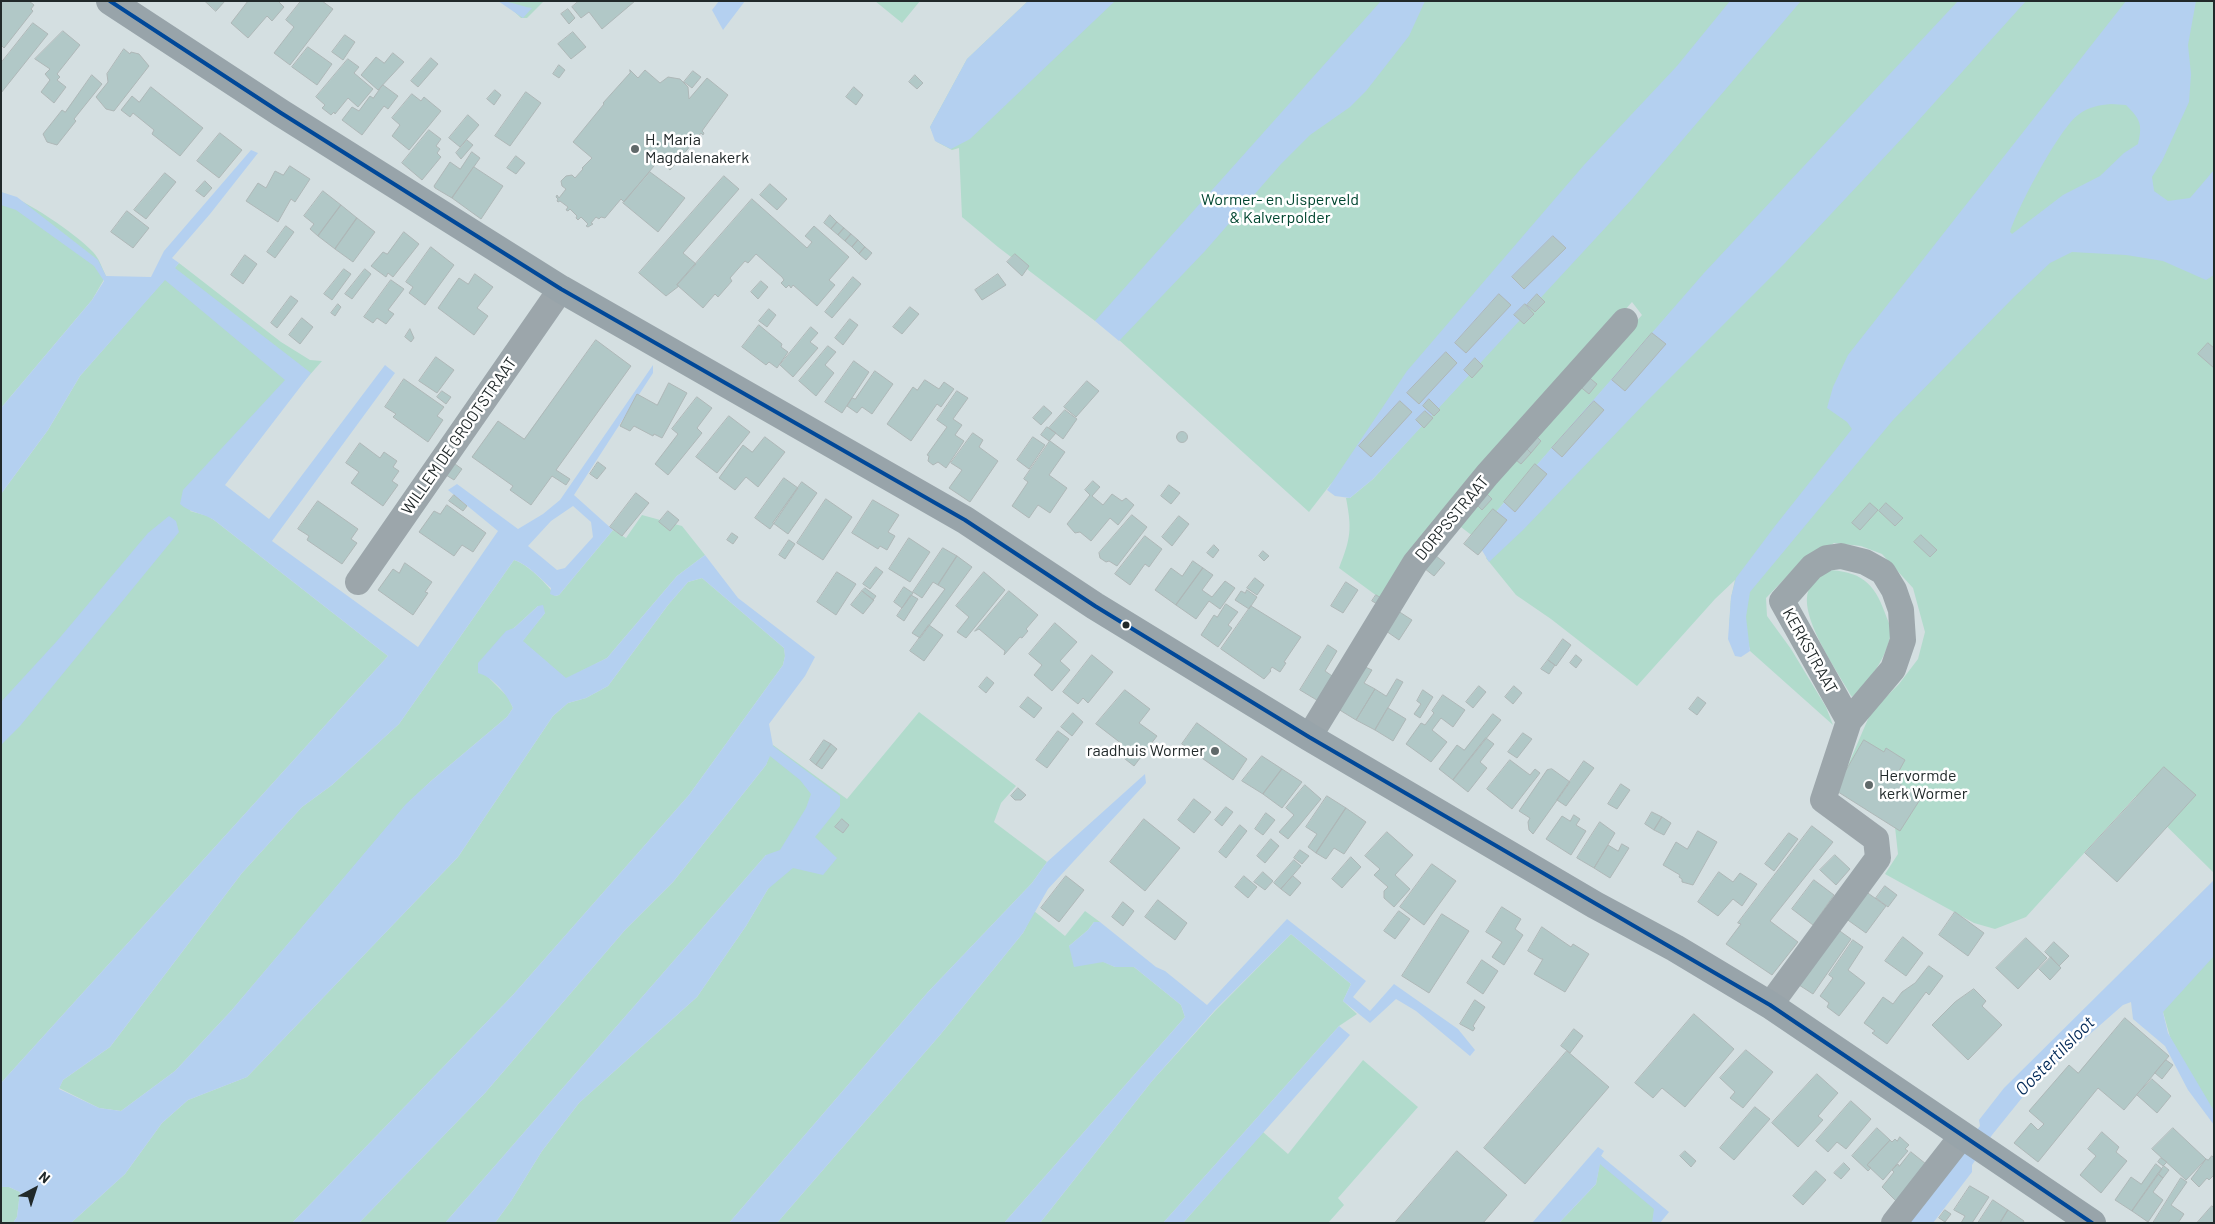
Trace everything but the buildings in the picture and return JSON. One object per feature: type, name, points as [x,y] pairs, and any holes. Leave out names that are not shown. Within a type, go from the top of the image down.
[{"type":"street","points":[[110,1],[281,113],[561,289],[965,520],[1095,606],[1309,737],[1595,906],[1675,948],[1770,1005],[2092,1223]]},
{"type":"street","name":"WILLEM DE GROOTSTRAAT","points":[[358,582],[561,289]]},
{"type":"street","name":"DORPSSTRAAT","points":[[1309,737],[1415,563],[1487,475],[1625,321]]},
{"type":"street","name":"KERKSTRAAT","points":[[1770,1005],[1878,858],[1876,839],[1823,800],[1849,722],[1893,669],[1903,640],[1902,610],[1894,590],[1882,572],[1865,562],[1841,556],[1827,558],[1812,567],[1782,601],[1849,722]]},
{"type":"street","points":[[1894,1223],[1971,1142]]},
{"type":"green space","points":[[503,1],[544,1],[527,18],[521,18]]},
{"type":"green space","points":[[875,1],[920,1],[902,23]]},
{"type":"green space","name":"Wormer- en Jisperveld & Kalverpolder","points":[[1028,1],[2214,1],[2214,873],[2136,796],[2026,917],[1995,929],[1974,923],[1885,874],[1898,854],[1895,827],[1846,770],[1871,712],[1899,684],[1918,659],[1925,632],[1913,588],[1882,554],[1861,546],[1834,543],[1798,565],[1766,598],[1767,616],[1791,649],[1826,707],[1833,725],[1750,651],[1750,648],[1729,628],[1731,598],[1735,580],[1715,599],[1637,686],[1551,619],[1516,595],[1486,558],[1693,331],[1672,311],[1474,537],[1457,524],[1642,315],[1632,302],[1404,560],[1381,599],[1339,568],[1346,549],[1350,526],[1346,498],[1350,498],[1373,479],[1536,301],[1330,485],[1309,512],[1097,320],[1095,321],[998,247],[962,217],[959,148],[952,150],[937,142],[930,127],[967,59]]},
{"type":"green space","points":[[1,192],[36,209],[85,244],[99,260],[106,276],[92,300],[1,408]]},
{"type":"green space","points":[[179,263],[281,342],[310,360],[322,361],[190,511],[208,516],[214,520],[388,656],[1,1083],[1,494],[48,430],[80,376]]},
{"type":"green space","points":[[642,515],[682,526],[705,555],[677,576],[607,658],[566,679],[522,641],[545,613],[538,606],[514,628],[486,675],[508,697],[513,708],[507,717],[431,781],[406,805],[231,1011],[175,1071],[121,1111],[99,1108],[59,1088],[63,1080],[110,1047],[242,873],[302,807],[332,785],[399,724],[514,560],[525,565],[537,575],[555,596],[559,595],[613,530],[626,538]]},
{"type":"green space","points":[[1826,570],[1848,573],[1864,580],[1876,593],[1881,602],[1890,627],[1889,641],[1882,659],[1872,676],[1852,697],[1820,643],[1808,612],[1807,598],[1810,587]]},
{"type":"green space","points":[[702,578],[784,648],[783,665],[689,795],[512,996],[292,1223],[71,1223],[125,1174],[162,1123],[188,1100],[247,1077],[458,857],[553,716],[568,703],[586,698],[608,686],[668,605],[688,582]]},
{"type":"green space","points":[[919,712],[1016,786],[1001,803],[994,822],[1047,862],[1032,883],[928,992],[729,1223],[495,1223],[542,1151],[579,1103],[697,997],[746,926],[781,867],[766,855],[445,1223],[359,1223],[485,1093],[625,930],[673,882],[766,765],[773,745],[847,799]]},
{"type":"green space","points":[[2214,881],[2214,1113],[2193,1081],[2170,1037],[2163,1012],[2130,970]]},
{"type":"green space","points":[[1034,911],[1065,936],[1085,911],[1100,922],[1094,922],[1088,930],[1069,946],[1115,967],[1134,967],[1181,1005],[1185,1017],[1004,1223],[777,1223],[940,1035],[1023,933]]},
{"type":"green space","points":[[1291,934],[1351,984],[1343,1001],[1357,1014],[1339,1026],[1163,1223],[1040,1223],[1152,1081],[1215,1011]]},
{"type":"green space","points":[[1363,1060],[1418,1107],[1338,1198],[1344,1205],[1328,1223],[1183,1223],[1263,1132],[1288,1154]]},
{"type":"green space","points":[[1601,1156],[1666,1215],[1658,1223],[1559,1223],[1596,1184]]},
{"type":"green space","points":[[1,1187],[9,1187],[20,1192],[17,1217],[13,1223],[1,1223]]},
{"type":"water","points":[[498,1],[507,2],[532,8],[523,18]]},
{"type":"water","points":[[719,1],[745,1],[723,30],[712,10]]},
{"type":"water","points":[[1028,1],[1115,1],[970,139],[951,149],[935,141],[930,127],[967,59]]},
{"type":"water","points":[[1381,1],[1425,1],[1409,36],[1366,91],[1350,107],[1310,135],[1281,164],[1205,251],[1119,341],[1095,321]]},
{"type":"water","points":[[1730,1],[1801,1],[1632,199],[1373,479],[1350,498],[1335,496],[1327,490],[1407,371],[1584,165],[1677,66]]},
{"type":"water","points":[[1958,1],[2026,1],[1908,132],[1785,263],[1647,401],[1523,530],[1489,562],[1474,537],[1704,273]]},
{"type":"water","points":[[2126,1],[2196,1],[2188,45],[2191,74],[2189,102],[2162,161],[2152,177],[2154,191],[2168,201],[2190,198],[2214,170],[2214,275],[2206,280],[2163,261],[2126,255],[2072,252],[2050,263],[1893,420],[1750,592],[1746,617],[1750,651],[1741,657],[1735,656],[1728,639],[1731,597],[1736,578],[1852,429],[1847,422],[1827,408],[1833,387],[1848,355]],"holes":[[[2111,104],[2126,105],[2139,122],[2138,144],[2124,153],[2100,176],[2063,195],[2012,234],[2010,232],[2014,221],[2030,189],[2050,152],[2070,123],[2082,112],[2094,107]]]},
{"type":"water","points":[[251,150],[258,153],[210,214],[172,258],[179,263],[175,268],[311,373],[225,485],[269,519],[385,365],[395,373],[272,541],[418,647],[498,531],[448,490],[457,484],[518,529],[543,514],[560,500],[653,365],[653,373],[574,495],[613,530],[559,595],[550,594],[551,588],[528,568],[514,560],[399,724],[332,785],[302,807],[242,873],[110,1047],[63,1080],[59,1089],[99,1108],[121,1111],[175,1071],[231,1011],[406,804],[507,717],[513,708],[494,682],[478,673],[478,663],[506,631],[514,628],[538,606],[543,605],[545,613],[523,641],[566,678],[607,658],[677,576],[705,555],[738,598],[815,657],[805,676],[769,724],[773,746],[840,796],[840,806],[815,837],[837,858],[823,875],[793,868],[768,889],[746,926],[697,997],[579,1103],[542,1151],[495,1223],[445,1223],[766,855],[780,850],[806,808],[811,794],[800,780],[770,756],[766,765],[673,882],[625,930],[485,1093],[359,1223],[292,1223],[512,996],[689,795],[783,665],[784,648],[702,578],[688,582],[668,605],[608,686],[586,698],[568,703],[553,716],[458,857],[247,1077],[188,1100],[162,1123],[125,1174],[71,1223],[13,1223],[17,1217],[20,1192],[9,1187],[1,1187],[1,1083],[388,656],[214,520],[180,504],[183,490],[285,380],[165,280],[80,376],[48,430],[1,494],[1,408],[92,300],[104,281],[94,266],[16,210],[1,205],[1,192],[17,197],[98,260],[106,276],[151,277],[164,251]],"holes":[[[573,506],[591,522],[593,537],[565,568],[557,570],[528,546],[551,521]]]},
{"type":"water","points":[[169,516],[176,521],[179,532],[20,726],[1,745],[1,702],[57,641],[148,533]]},
{"type":"water","points":[[1145,774],[1146,783],[1048,889],[1023,933],[940,1035],[777,1223],[729,1223],[928,992],[1032,883],[1047,862]]},
{"type":"water","name":"Oostertilsloot","points":[[2214,880],[2214,956],[2163,1012],[2168,1033],[2214,1111],[2214,1125],[2188,1090],[2165,1046],[2133,1019],[2131,1002],[2123,1005],[2034,1083],[1992,1135],[1972,1165],[1972,1172],[1933,1223],[1907,1223],[1980,1126],[1979,1120],[2004,1088]]},
{"type":"water","points":[[1287,919],[1366,981],[1353,997],[1370,1011],[1394,984],[1458,1029],[1475,1050],[1470,1056],[1416,1011],[1396,999],[1370,1023],[1343,1001],[1351,984],[1291,934],[1215,1010],[1152,1081],[1040,1223],[1004,1223],[1185,1017],[1181,1005],[1134,967],[1115,967],[1103,962],[1074,967],[1069,946],[1088,930],[1094,922],[1100,922],[1207,1005]]},
{"type":"water","points":[[1339,1026],[1350,1035],[1183,1223],[1163,1223]]},
{"type":"water","points":[[1598,1147],[1604,1151],[1601,1156],[1669,1212],[1660,1223],[1652,1223],[1654,1209],[1600,1164],[1596,1184],[1559,1223],[1532,1223]]},
{"type":"transit line","points":[[110,1],[281,113],[561,289],[965,520],[1095,606],[1309,737],[1770,1005],[2092,1223]]},
{"type":"place","name":"H. Maria Magdalenakerk","points":[[635,149]]},
{"type":"place","name":"raadhuis Wormer","points":[[1215,751]]},
{"type":"place","name":"Hervormde kerk Wormer","points":[[1869,785]]}]
